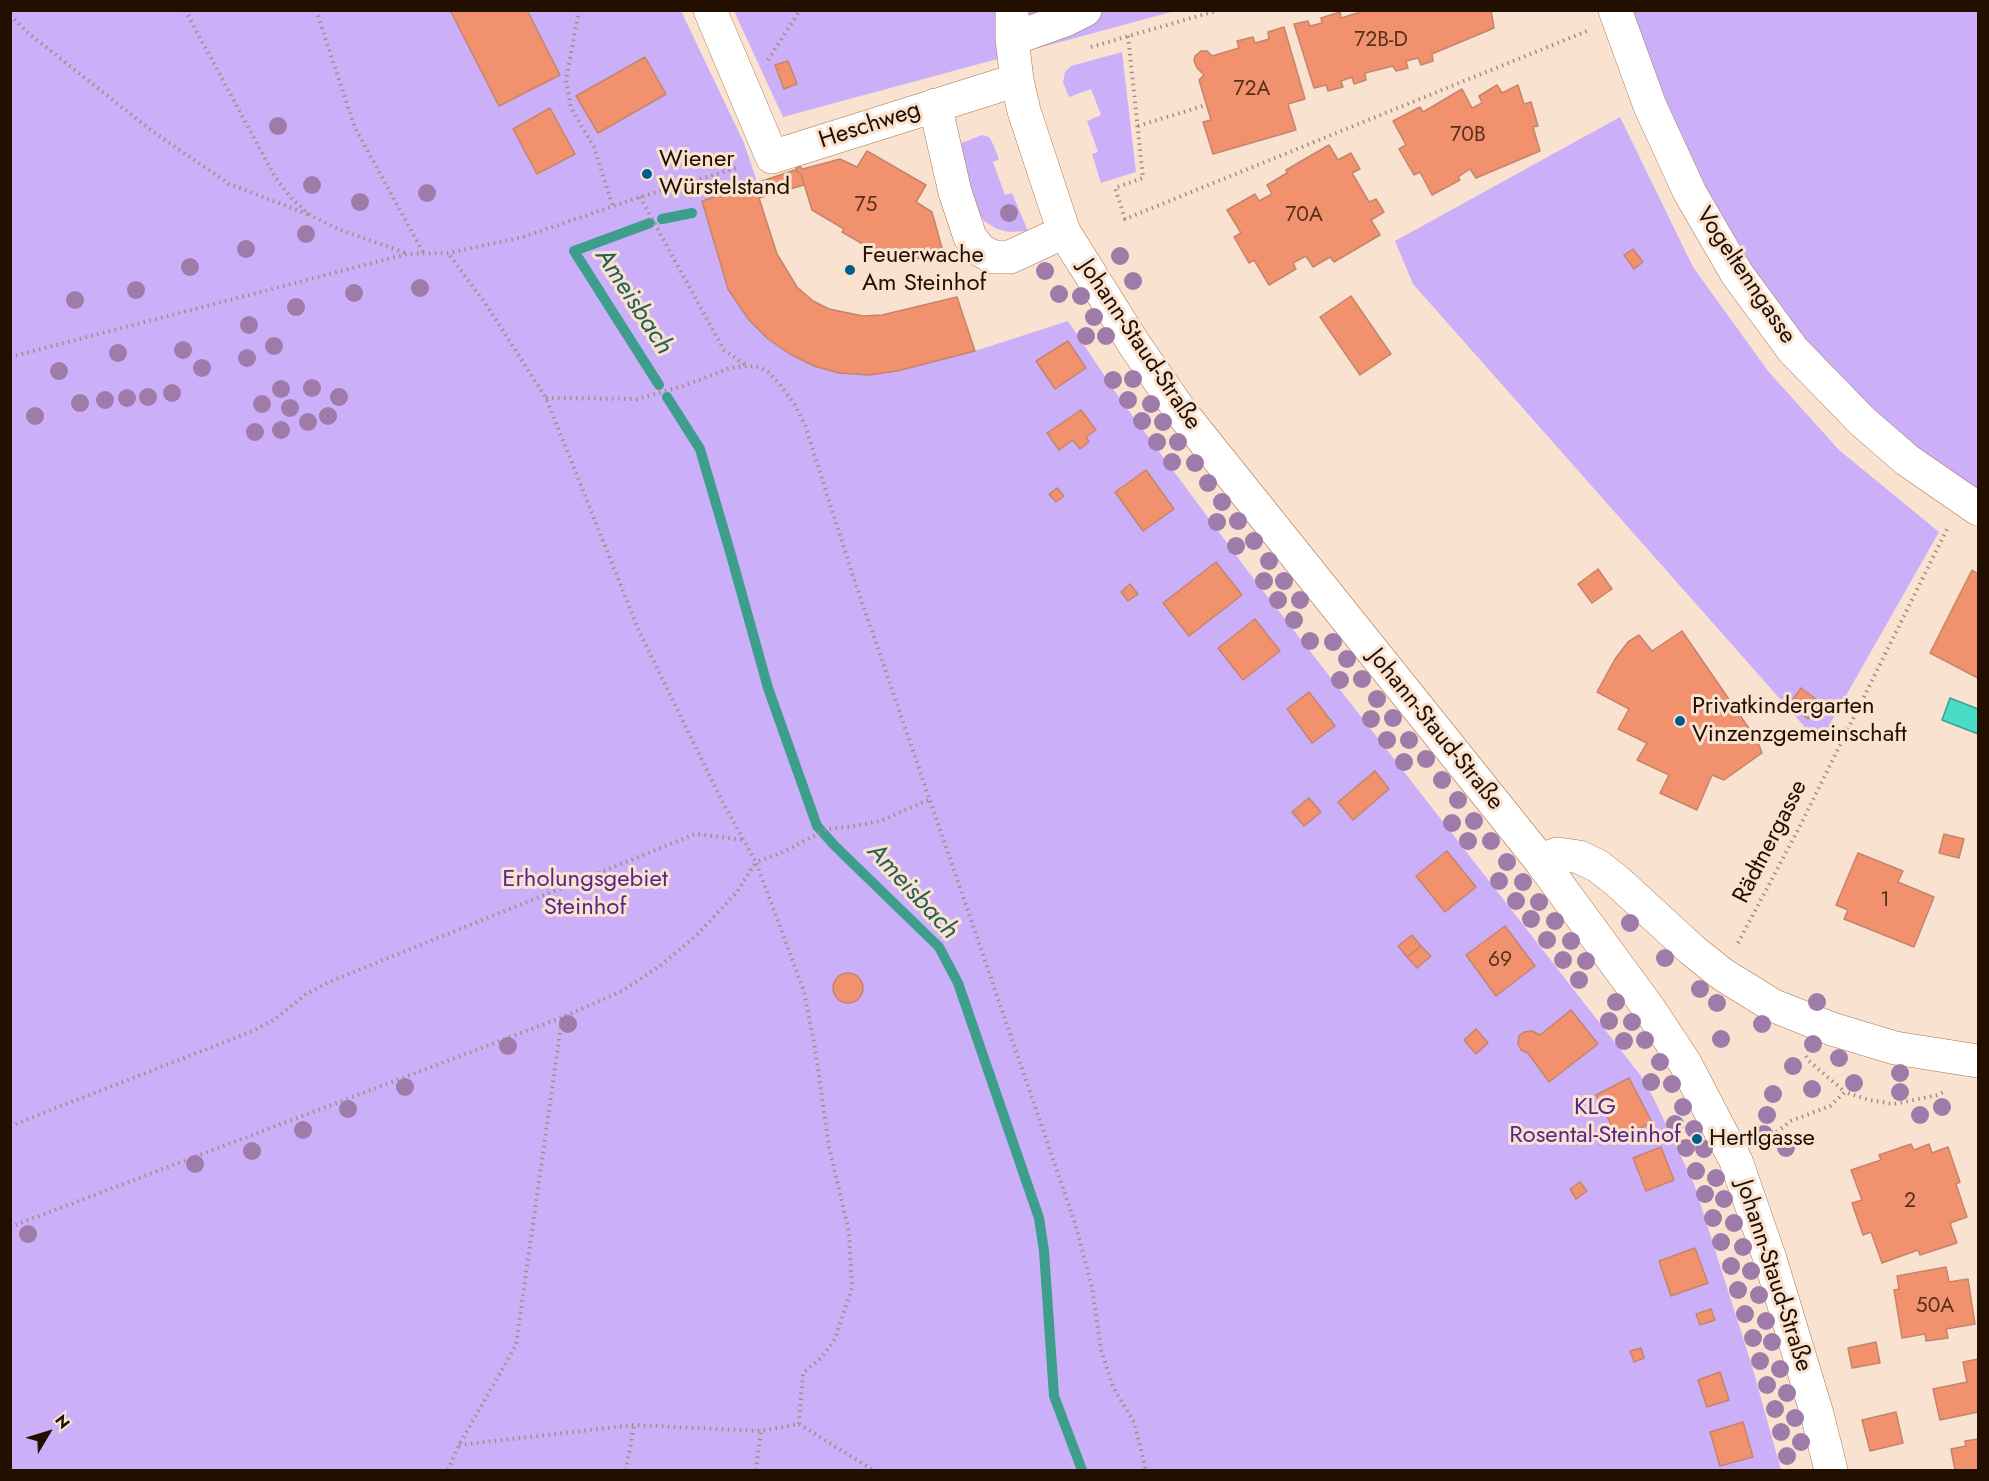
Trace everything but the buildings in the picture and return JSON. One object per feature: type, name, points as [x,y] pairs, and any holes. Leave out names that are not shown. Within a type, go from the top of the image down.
[{"type":"street","points":[[710,10],[772,157]]},
{"type":"street","points":[[1012,25],[1065,20],[1086,10]]},
{"type":"street","name":"Vogeltenngasse","points":[[1615,10],[1650,106],[1685,182],[1737,274],[1793,350],[1862,421],[1907,460],[1971,505]]},
{"type":"street","name":"Johann-Staud-Straße","points":[[1012,25],[1017,80],[1027,119],[1064,232],[1134,344],[1181,412],[1540,860],[1650,1010],[1685,1063],[1736,1161],[1770,1259],[1817,1414],[1831,1470]]},
{"type":"street","name":"Heschweg","points":[[772,157],[1017,80]]},
{"type":"street","points":[[935,105],[955,192],[970,237],[980,250],[993,257],[1010,257],[1064,232]]},
{"type":"street","points":[[1540,860],[1558,854],[1579,857],[1598,866],[1722,974],[1772,1005],[1832,1029],[1894,1048],[1978,1061]]},
{"type":"path","points":[[185,10],[275,177],[292,199],[310,215]]},
{"type":"path","points":[[316,10],[355,128],[423,252]]},
{"type":"path","points":[[579,10],[566,80],[572,108],[594,147],[613,207]]},
{"type":"path","points":[[745,92],[778,47],[800,10]]},
{"type":"path","points":[[1088,48],[1219,10]]},
{"type":"path","points":[[10,15],[27,33],[152,131],[229,184],[310,215],[338,229],[407,254]]},
{"type":"path","points":[[1128,36],[1143,178],[1115,188],[1125,219],[1588,30]]},
{"type":"path","points":[[1138,126],[1206,105]]},
{"type":"path","points":[[10,357],[407,254],[448,253],[523,237],[640,197],[772,157]]},
{"type":"path","points":[[640,197],[724,350],[747,366]]},
{"type":"path","points":[[448,253],[487,306],[546,399],[639,631],[723,803],[756,862],[804,991],[815,1048],[829,1147],[849,1232],[852,1288],[835,1339],[821,1358],[803,1373],[799,1424]]},
{"type":"path","points":[[546,399],[637,399],[683,386],[730,368],[747,366],[759,367],[778,382],[795,405],[805,425],[852,573],[1075,1223],[1092,1287],[1101,1350],[1113,1387],[1134,1422],[1146,1470]]},
{"type":"path","name":"Rädtnergasse","points":[[1722,974],[1799,828],[1952,519],[1971,505]]},
{"type":"path","points":[[10,1227],[562,1017],[622,991],[660,966],[697,935],[737,892],[756,862],[781,853],[827,829],[880,821],[931,799]]},
{"type":"path","points":[[10,1126],[253,1031],[275,1019],[305,995],[329,982],[695,834],[745,840]]},
{"type":"path","points":[[448,1470],[459,1445],[516,1345],[562,1017]]},
{"type":"path","points":[[1754,1149],[1791,1121],[1830,1107],[1845,1092],[1869,1100],[1894,1104],[1938,1095],[1947,1089]]},
{"type":"path","points":[[459,1445],[634,1425],[761,1431],[799,1424],[873,1470]]},
{"type":"path","points":[[626,1470],[634,1425]]},
{"type":"path","points":[[756,1470],[761,1431]]},
{"type":"green space","name":"Erholungsgebiet Steinhof","points":[[10,11],[681,11],[744,143],[757,182],[702,201],[728,289],[869,375],[897,371],[975,351],[1068,321],[1120,399],[1253,578],[1641,1076],[1694,1184],[1752,1366],[1781,1470],[11,1470]]},
{"type":"green space","points":[[734,11],[1175,11],[783,117]]},
{"type":"green space","points":[[1628,11],[1978,11],[1978,498],[1915,452],[1801,342],[1700,187]]},
{"type":"green space","points":[[1122,52],[1136,172],[1101,183],[1092,154],[1098,152],[1087,121],[1101,115],[1091,89],[1069,97],[1063,82],[1065,72],[1071,66]]},
{"type":"green space","points":[[1620,117],[1693,267],[1768,371],[1839,450],[1939,532],[1819,743],[1413,284],[1395,241]]},
{"type":"green space","points":[[982,135],[989,137],[993,144],[999,159],[993,162],[1005,195],[1012,193],[1028,231],[1009,232],[997,229],[984,221],[975,206],[959,144]]},
{"type":"water","points":[[1950,698],[1978,709],[1978,734],[1942,720]]},
{"type":"waterway","name":"Ameisbach","points":[[662,219],[692,213]]},
{"type":"waterway","name":"Ameisbach","points":[[650,223],[574,251],[659,385]]},
{"type":"waterway","name":"Ameisbach","points":[[667,397],[700,449],[768,688],[817,826],[939,947],[958,983],[1039,1218],[1044,1251],[1054,1396],[1082,1470]]},
{"type":"place","name":"Wiener Würstelstand","points":[[647,174]]},
{"type":"place","name":"Feuerwache Am Steinhof","points":[[850,270]]},
{"type":"place","name":"Privatkindergarten Vinzenzgemeinschaft","points":[[1680,721]]},
{"type":"place","name":"Hertlgasse","points":[[1697,1139]]},
{"type":"park label","name":"KLG Rosental-Steinhof","points":[[1595,1122]]}]
